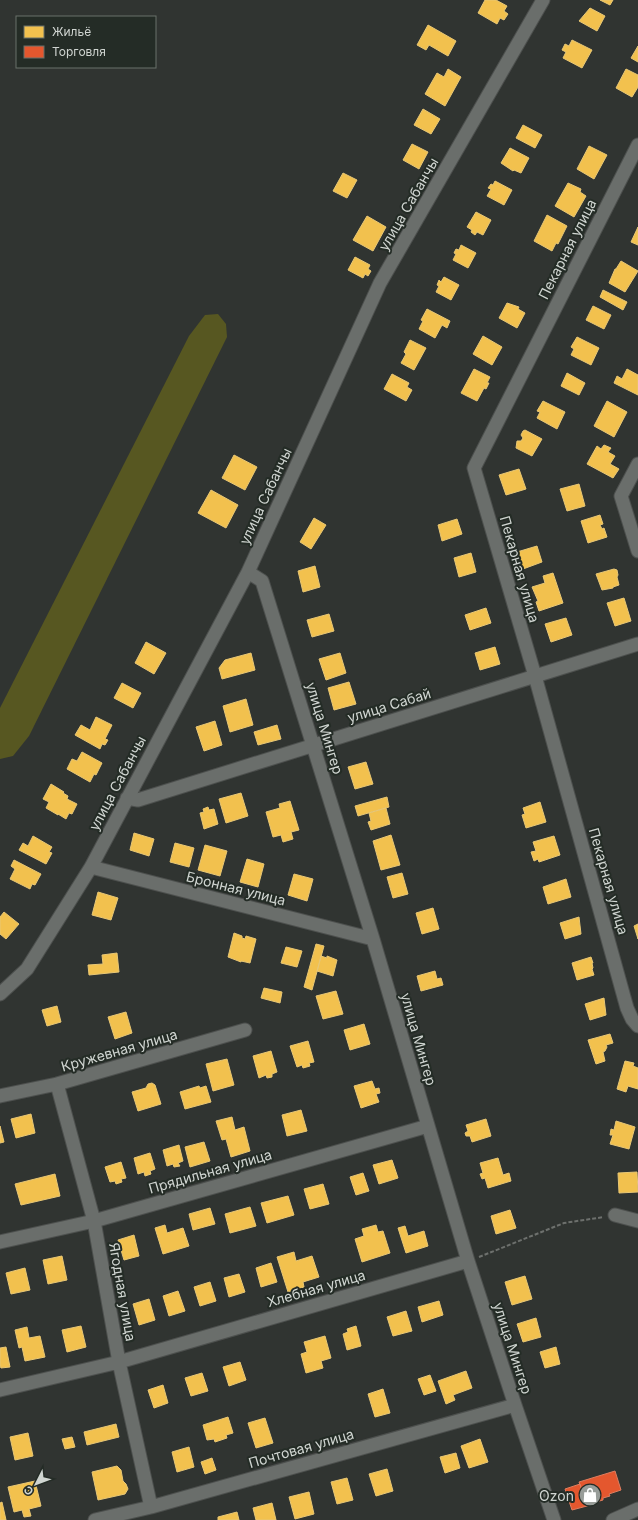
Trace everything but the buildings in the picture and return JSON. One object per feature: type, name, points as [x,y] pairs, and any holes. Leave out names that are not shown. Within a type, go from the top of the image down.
[{"type":"street","name":"улица Сабанчы","points":[[0,994],[27,969],[90,867],[248,572],[380,283],[543,0]]},
{"type":"street","name":"Пекарная улица","points":[[638,145],[474,468],[535,676],[628,1008],[632,1019],[638,1026]]},
{"type":"street","points":[[638,464],[621,496],[638,551]]},
{"type":"street","name":"улица Мингер","points":[[248,572],[262,581],[373,940],[468,1261],[554,1520]]},
{"type":"street","name":"улица Сабай","points":[[127,798],[138,800],[638,644]]},
{"type":"street","name":"Бронная улица","points":[[90,867],[373,940]]},
{"type":"street","name":"Кружевная улица","points":[[0,1096],[57,1084],[245,1030]]},
{"type":"street","name":"Ягодная улица","points":[[57,1084],[94,1221],[119,1362],[151,1507]]},
{"type":"street","name":"Прядильная улица","points":[[0,1242],[94,1221],[428,1126]]},
{"type":"street","points":[[615,1215],[638,1221]]},
{"type":"street","name":"Хлебная улица","points":[[0,1390],[119,1362],[468,1261]]},
{"type":"street","name":"Почтовая улица","points":[[95,1520],[151,1507],[515,1404]]},
{"type":"street","points":[[613,1520],[638,1509]]},
{"type":"path","points":[[468,1261],[564,1223],[615,1215]]},
{"type":"shaded area","points":[[218,314],[226,324],[227,337],[29,736],[13,756],[0,759],[0,708],[189,336],[205,315]]},
{"type":"place","name":"Ozon","points":[[590,1495]]}]
